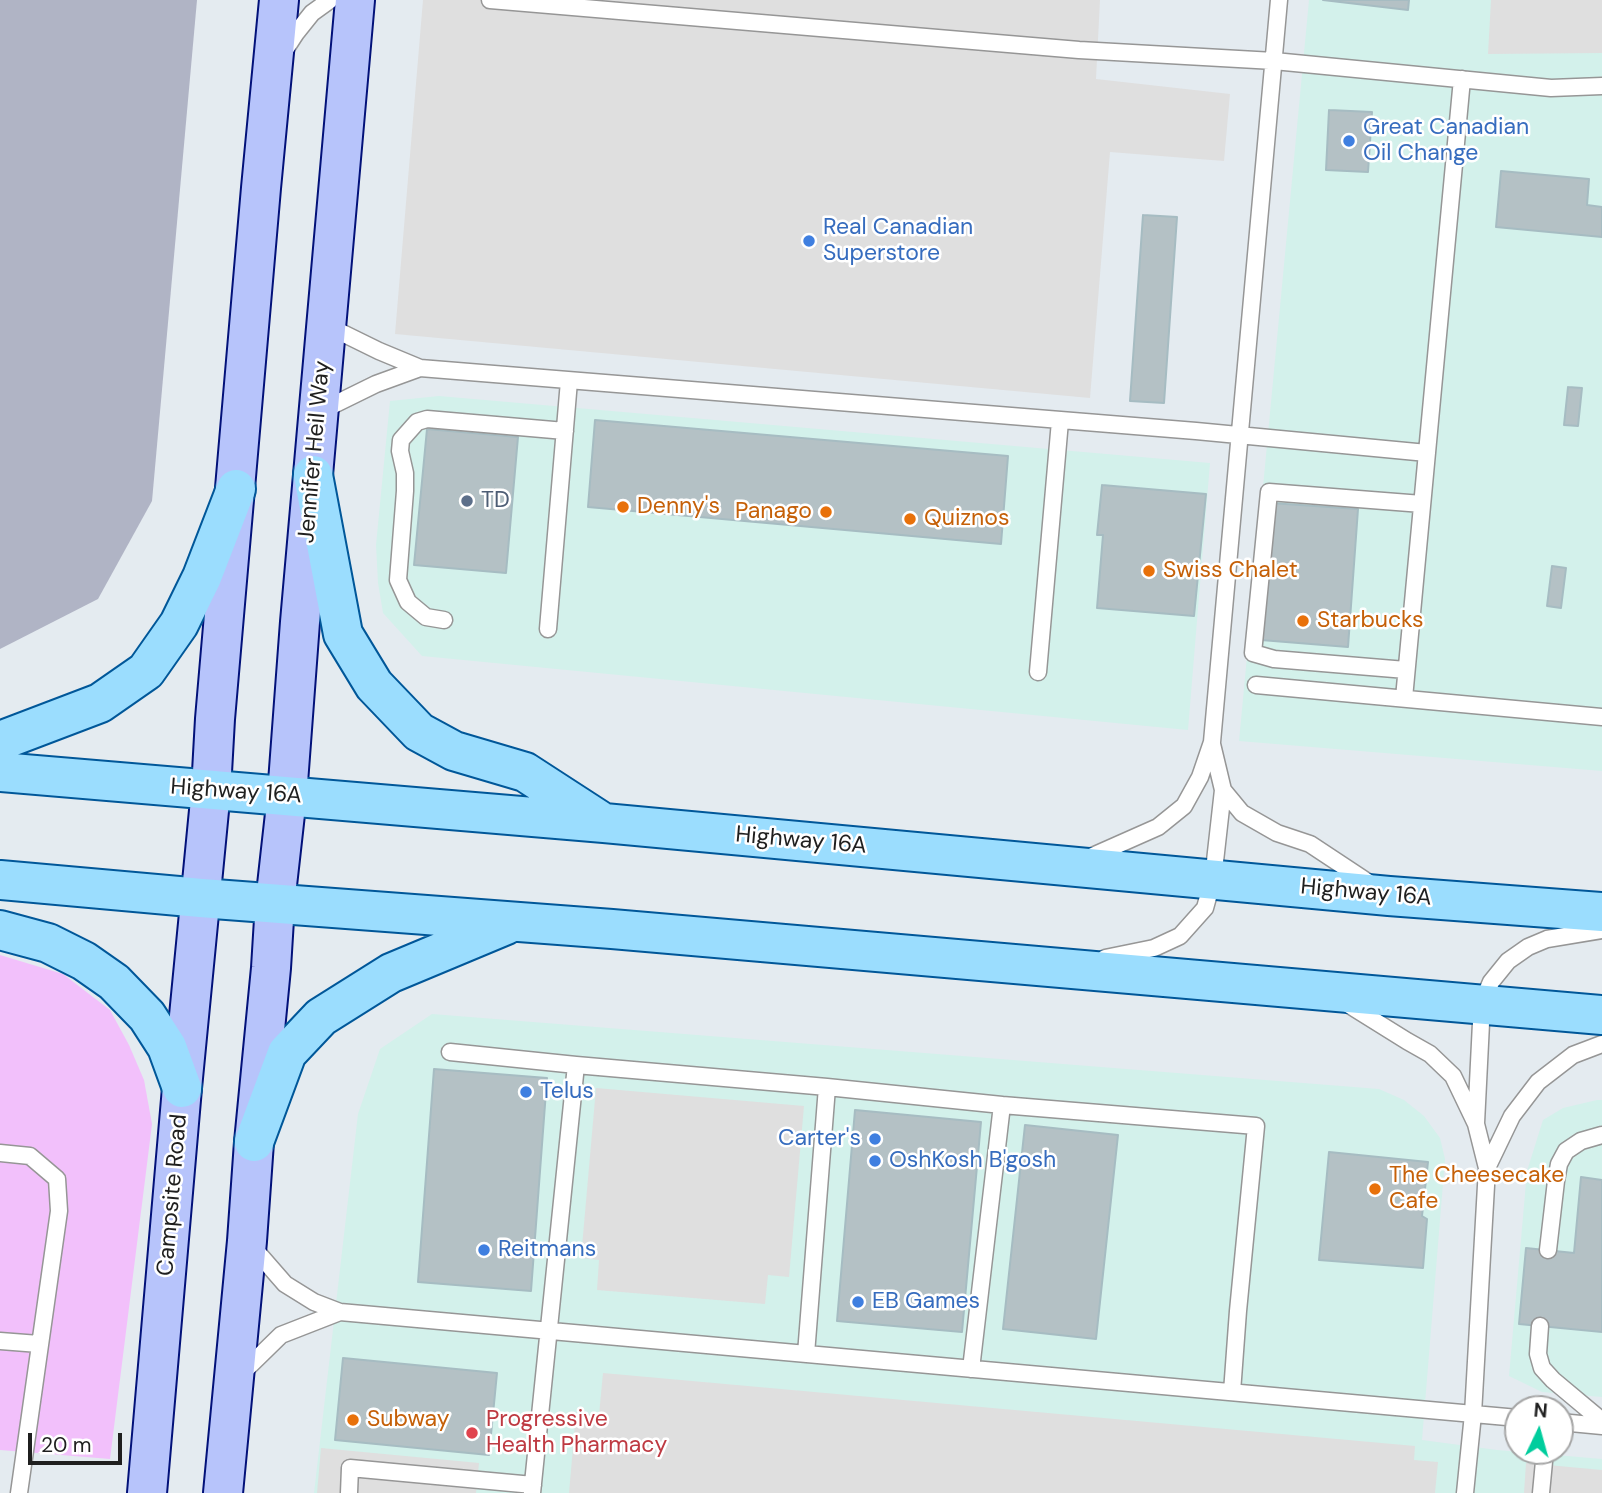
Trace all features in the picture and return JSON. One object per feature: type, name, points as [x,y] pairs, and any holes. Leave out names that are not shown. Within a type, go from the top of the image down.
[{"type":"main road","points":[[201,898],[279,0]]},
{"type":"main road","name":"Jennifer Heil Way","points":[[275,903],[355,0]]},
{"type":"main road","points":[[313,475],[343,634],[374,685],[419,733],[454,751],[525,772],[604,823]]},
{"type":"main road","points":[[0,741],[100,703],[146,671],[179,624],[202,577],[236,489]]},
{"type":"main road","name":"Highway 16A","points":[[0,772],[604,823],[1389,896],[1602,912]]},
{"type":"main road","points":[[0,880],[1062,967],[1602,1015]]},
{"type":"main road","name":"Campsite Road","points":[[146,1493],[201,898]]},
{"type":"main road","points":[[223,1493],[275,903]]},
{"type":"main road","points":[[254,1142],[287,1053],[321,1017],[391,974],[515,921]]},
{"type":"main road","points":[[0,930],[48,943],[84,961],[114,982],[147,1016],[167,1047],[182,1088]]},
{"type":"lane","points":[[272,71],[312,13],[330,0]]},
{"type":"lane","points":[[490,0],[1079,50],[1274,61],[1551,88],[1602,86]]},
{"type":"lane","points":[[1072,865],[1158,827],[1184,806],[1200,777],[1212,742],[1279,0]]},
{"type":"lane","points":[[1404,698],[1462,79]]},
{"type":"lane","points":[[326,325],[420,368],[1239,435],[1427,453]]},
{"type":"lane","points":[[319,412],[376,384],[420,368]]},
{"type":"lane","points":[[548,629],[569,381]]},
{"type":"lane","points":[[444,620],[426,617],[408,602],[398,580],[405,491],[401,440],[417,422],[427,419],[565,431]]},
{"type":"lane","points":[[1038,671],[1060,421]]},
{"type":"lane","points":[[1406,670],[1274,659],[1253,653],[1254,640],[1269,492],[1422,504]]},
{"type":"lane","points":[[1256,685],[1602,717]]},
{"type":"lane","points":[[1062,967],[1154,948],[1180,936],[1205,908],[1213,879],[1223,790],[1212,742]]},
{"type":"lane","points":[[1223,790],[1242,813],[1277,833],[1310,844],[1389,896]]},
{"type":"lane","points":[[1476,1124],[1482,1003],[1491,982],[1508,961],[1528,947],[1547,939],[1602,930]]},
{"type":"lane","points":[[1327,991],[1430,1054],[1453,1076],[1476,1124],[1487,1168],[1473,1414],[1465,1493]]},
{"type":"lane","points":[[1487,1168],[1513,1116],[1538,1082],[1573,1055],[1602,1044]]},
{"type":"lane","points":[[450,1052],[1002,1105],[1256,1126],[1232,1392]]},
{"type":"lane","points":[[349,1493],[350,1468],[458,1486],[532,1489],[576,1065]]},
{"type":"lane","points":[[806,1354],[827,1087]]},
{"type":"lane","points":[[971,1369],[1002,1105]]},
{"type":"lane","points":[[1548,1250],[1559,1164],[1566,1151],[1581,1141],[1602,1135]]},
{"type":"lane","points":[[0,1153],[30,1156],[57,1179],[60,1211],[19,1493]]},
{"type":"lane","points":[[247,1241],[285,1284],[314,1302],[340,1312],[1504,1417]]},
{"type":"lane","points":[[234,1381],[281,1335],[340,1312]]},
{"type":"lane","points":[[1541,1326],[1538,1354],[1542,1367],[1602,1423]]},
{"type":"lane","points":[[0,1341],[39,1344]]},
{"type":"lane","points":[[1574,1422],[1602,1423]]},
{"type":"lane","points":[[1541,1493],[1544,1465]]},
{"type":"shaded area","points":[[0,0],[197,0],[152,501],[98,599],[0,649]]},
{"type":"shaded area","name":"Real Canadian Superstore","points":[[423,0],[1100,0],[1096,79],[1230,94],[1224,161],[1110,152],[1090,398],[395,334]]},
{"type":"shaded area","points":[[1309,0],[1602,0],[1602,771],[1239,741]]},
{"type":"shaded area","points":[[1491,0],[1602,0],[1602,53],[1488,54]]},
{"type":"shaded area","points":[[439,396],[1210,463],[1188,730],[422,656],[383,613],[376,545],[390,401]]},
{"type":"shaded area","points":[[0,955],[63,974],[110,1010],[144,1080],[152,1124],[110,1459],[0,1450]]},
{"type":"shaded area","points":[[432,1014],[1379,1089],[1404,1100],[1424,1116],[1440,1138],[1445,1159],[1422,1440],[1504,1451],[1504,1465],[1574,1465],[1574,1457],[1602,1459],[1602,1493],[314,1493],[358,1114],[380,1049]]},
{"type":"shaded area","points":[[596,1088],[804,1106],[789,1277],[768,1275],[765,1304],[597,1290],[599,1260],[581,1258]]},
{"type":"shaded area","points":[[1602,1100],[1602,1397],[1542,1392],[1509,1376],[1527,1171],[1543,1120],[1563,1108]]},
{"type":"shaded area","points":[[603,1373],[1415,1446],[1414,1460],[1438,1462],[1435,1493],[569,1493],[576,1413],[599,1415]]},
{"type":"shaded area","points":[[321,1448],[479,1463],[476,1493],[317,1493]]},
{"type":"shaded area","points":[[1526,1465],[1602,1470],[1602,1493],[1524,1493]]},
{"type":"building","points":[[1323,0],[1409,0],[1408,10]]},
{"type":"building","name":"Great Canadian Oil Change","points":[[1329,110],[1372,112],[1368,172],[1326,170]]},
{"type":"building","points":[[1501,171],[1589,179],[1587,205],[1602,207],[1602,237],[1496,227]]},
{"type":"building","points":[[1143,215],[1177,217],[1164,403],[1130,401]]},
{"type":"building","points":[[1568,387],[1582,388],[1578,426],[1564,425]]},
{"type":"building","points":[[595,420],[1008,456],[1001,544],[588,507]]},
{"type":"building","name":"TD","points":[[427,429],[518,437],[506,573],[414,565]]},
{"type":"building","name":"Swiss Chalet","points":[[1102,485],[1206,494],[1194,616],[1097,608],[1103,535],[1097,535]]},
{"type":"building","points":[[1271,503],[1358,509],[1348,647],[1261,640]]},
{"type":"building","points":[[1552,566],[1566,568],[1561,608],[1547,606]]},
{"type":"building","points":[[434,1069],[547,1078],[531,1291],[418,1282]]},
{"type":"building","points":[[855,1110],[981,1122],[962,1332],[837,1321]]},
{"type":"building","points":[[1025,1125],[1118,1135],[1096,1339],[1003,1329]]},
{"type":"building","name":"The Cheesecake Cafe","points":[[1329,1152],[1428,1162],[1422,1216],[1427,1219],[1423,1268],[1319,1260]]},
{"type":"building","points":[[1581,1177],[1602,1180],[1602,1332],[1519,1324],[1526,1248],[1574,1253]]},
{"type":"building","points":[[343,1358],[497,1373],[489,1455],[335,1440]]},
{"type":"place","name":"Great Canadian Oil Change","points":[[1349,141]]},
{"type":"place","name":"Real Canadian Superstore","points":[[809,241]]},
{"type":"place","name":"TD","points":[[467,501]]},
{"type":"place","name":"Denny's","points":[[623,507]]},
{"type":"place","name":"Panago","points":[[826,512]]},
{"type":"place","name":"Quiznos","points":[[910,519]]},
{"type":"place","name":"Swiss Chalet","points":[[1149,571]]},
{"type":"place","name":"Starbucks","points":[[1303,621]]},
{"type":"place","name":"Telus","points":[[526,1092]]},
{"type":"place","name":"Carter's","points":[[875,1139]]},
{"type":"place","name":"OshKosh B'gosh","points":[[875,1161]]},
{"type":"place","name":"The Cheesecake Cafe","points":[[1375,1189]]},
{"type":"place","name":"Reitmans","points":[[484,1250]]},
{"type":"place","name":"EB Games","points":[[858,1302]]},
{"type":"place","name":"Subway","points":[[353,1420]]},
{"type":"place","name":"Progressive Health Pharmacy","points":[[472,1433]]}]
